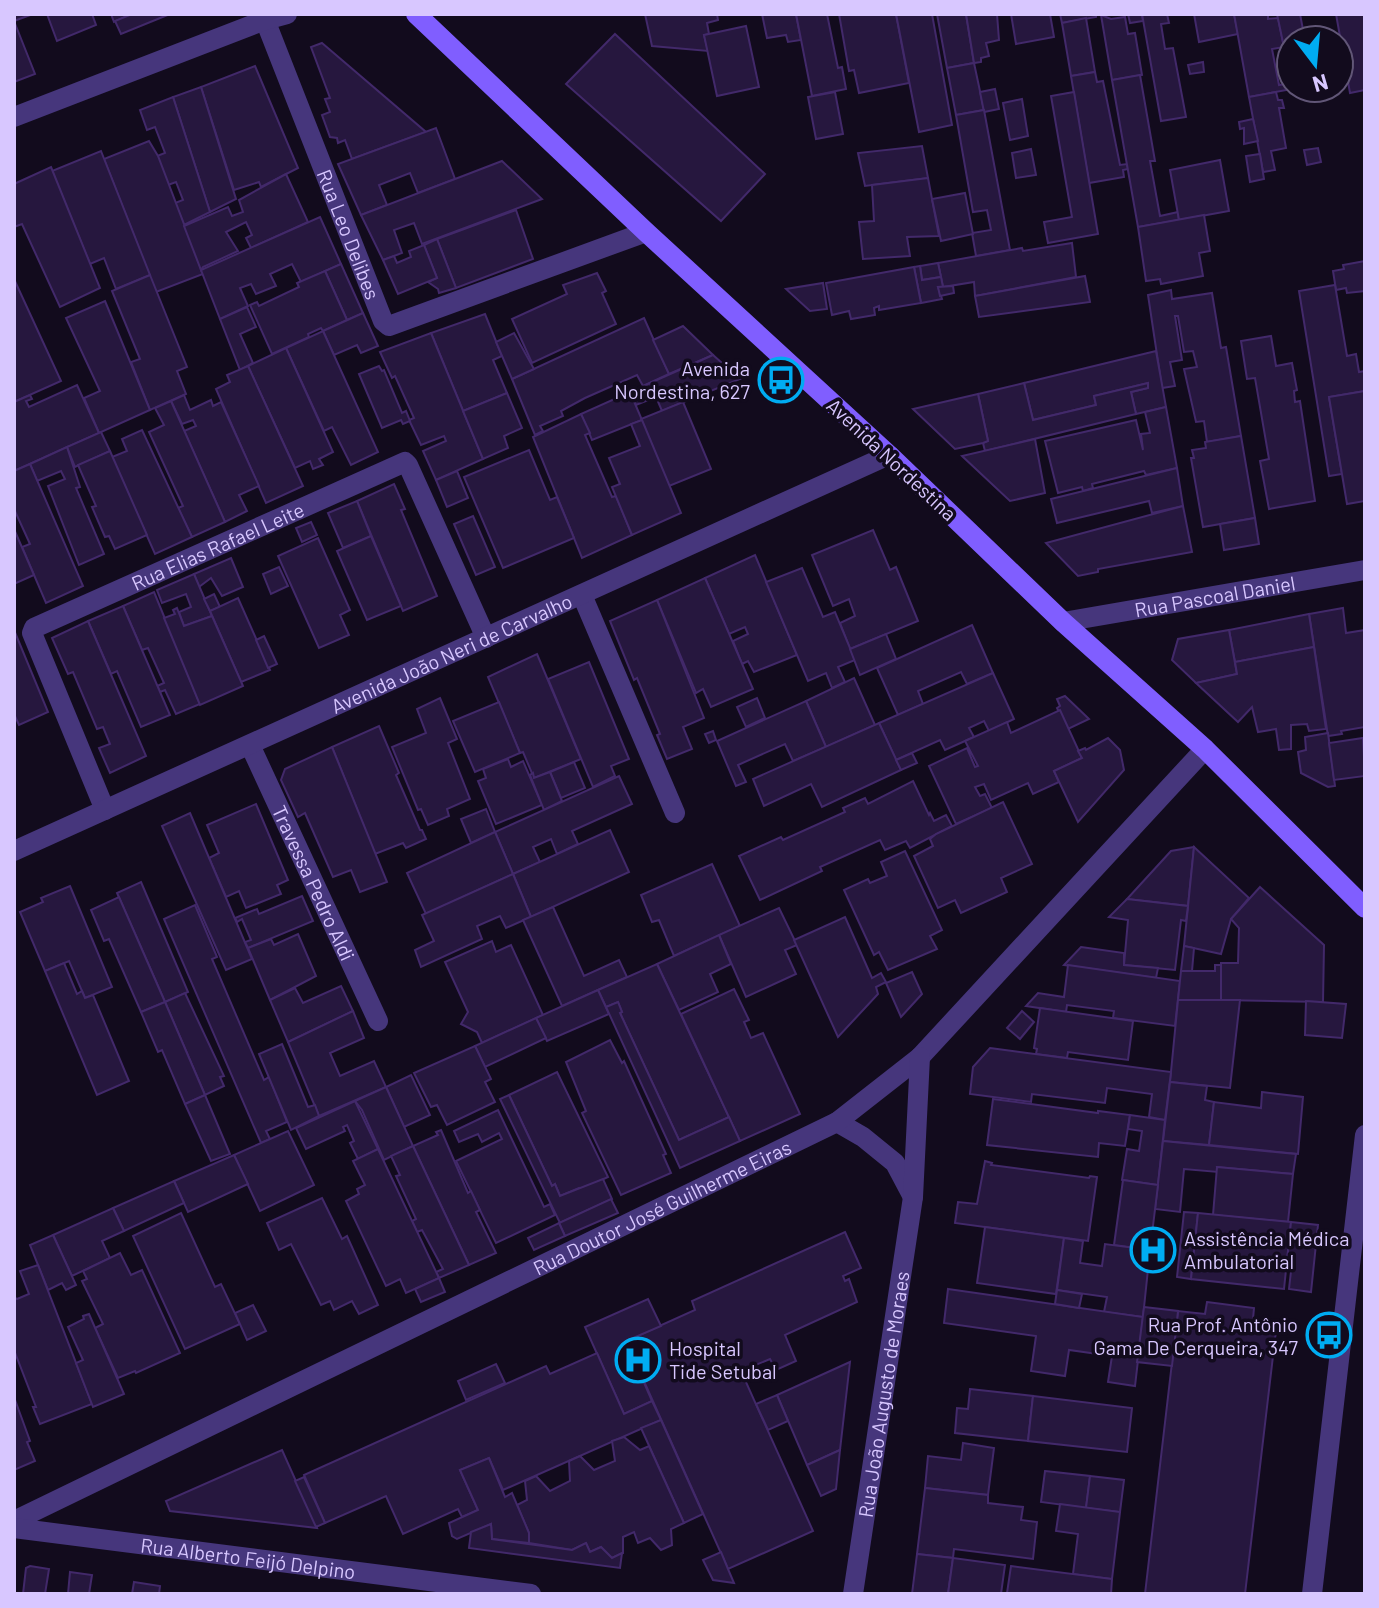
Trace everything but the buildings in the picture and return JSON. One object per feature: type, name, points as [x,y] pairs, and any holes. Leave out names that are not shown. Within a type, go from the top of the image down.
[{"type":"main road","name":"Avenida Nordestina","points":[[416,14],[646,232],[889,455],[1063,622],[1205,749],[1365,908]]},
{"type":"street","points":[[14,117],[287,14]]},
{"type":"street","name":"Rua Leo Delibes","points":[[265,20],[383,321],[389,326],[646,232]]},
{"type":"street","name":"Avenida João Neri de Carvalho","points":[[14,851],[889,455]]},
{"type":"street","name":"Rua Elias Rafael Leite","points":[[105,810],[32,633],[34,628],[124,586],[405,462],[486,638]]},
{"type":"street","name":"Rua Pascoal Daniel","points":[[1063,622],[1365,570]]},
{"type":"street","points":[[582,595],[675,813]]},
{"type":"street","name":"Travessa Pedro Aldi","points":[[250,745],[378,1021]]},
{"type":"street","name":"Rua Doutor José Guilherme Eiras","points":[[14,1521],[837,1122],[920,1057],[1205,749]]},
{"type":"street","name":"Rua João Augusto de Moraes","points":[[853,1594],[913,1197],[920,1057]]},
{"type":"street","points":[[837,1122],[863,1137],[895,1163],[913,1197]]},
{"type":"street","points":[[1312,1594],[1365,1135]]},
{"type":"street","name":"Rua Alberto Feijó Delpino","points":[[14,1528],[531,1594]]},
{"type":"place","name":"Avenida Nordestina, 627","points":[[781,380]]},
{"type":"place","name":"Assistência Médica Ambulatorial","points":[[1153,1250]]},
{"type":"place","name":"Rua Prof. Antônio Gama De Cerqueira, 347","points":[[1329,1335]]},
{"type":"place","name":"Hospital Tide Setubal","points":[[638,1360]]}]
